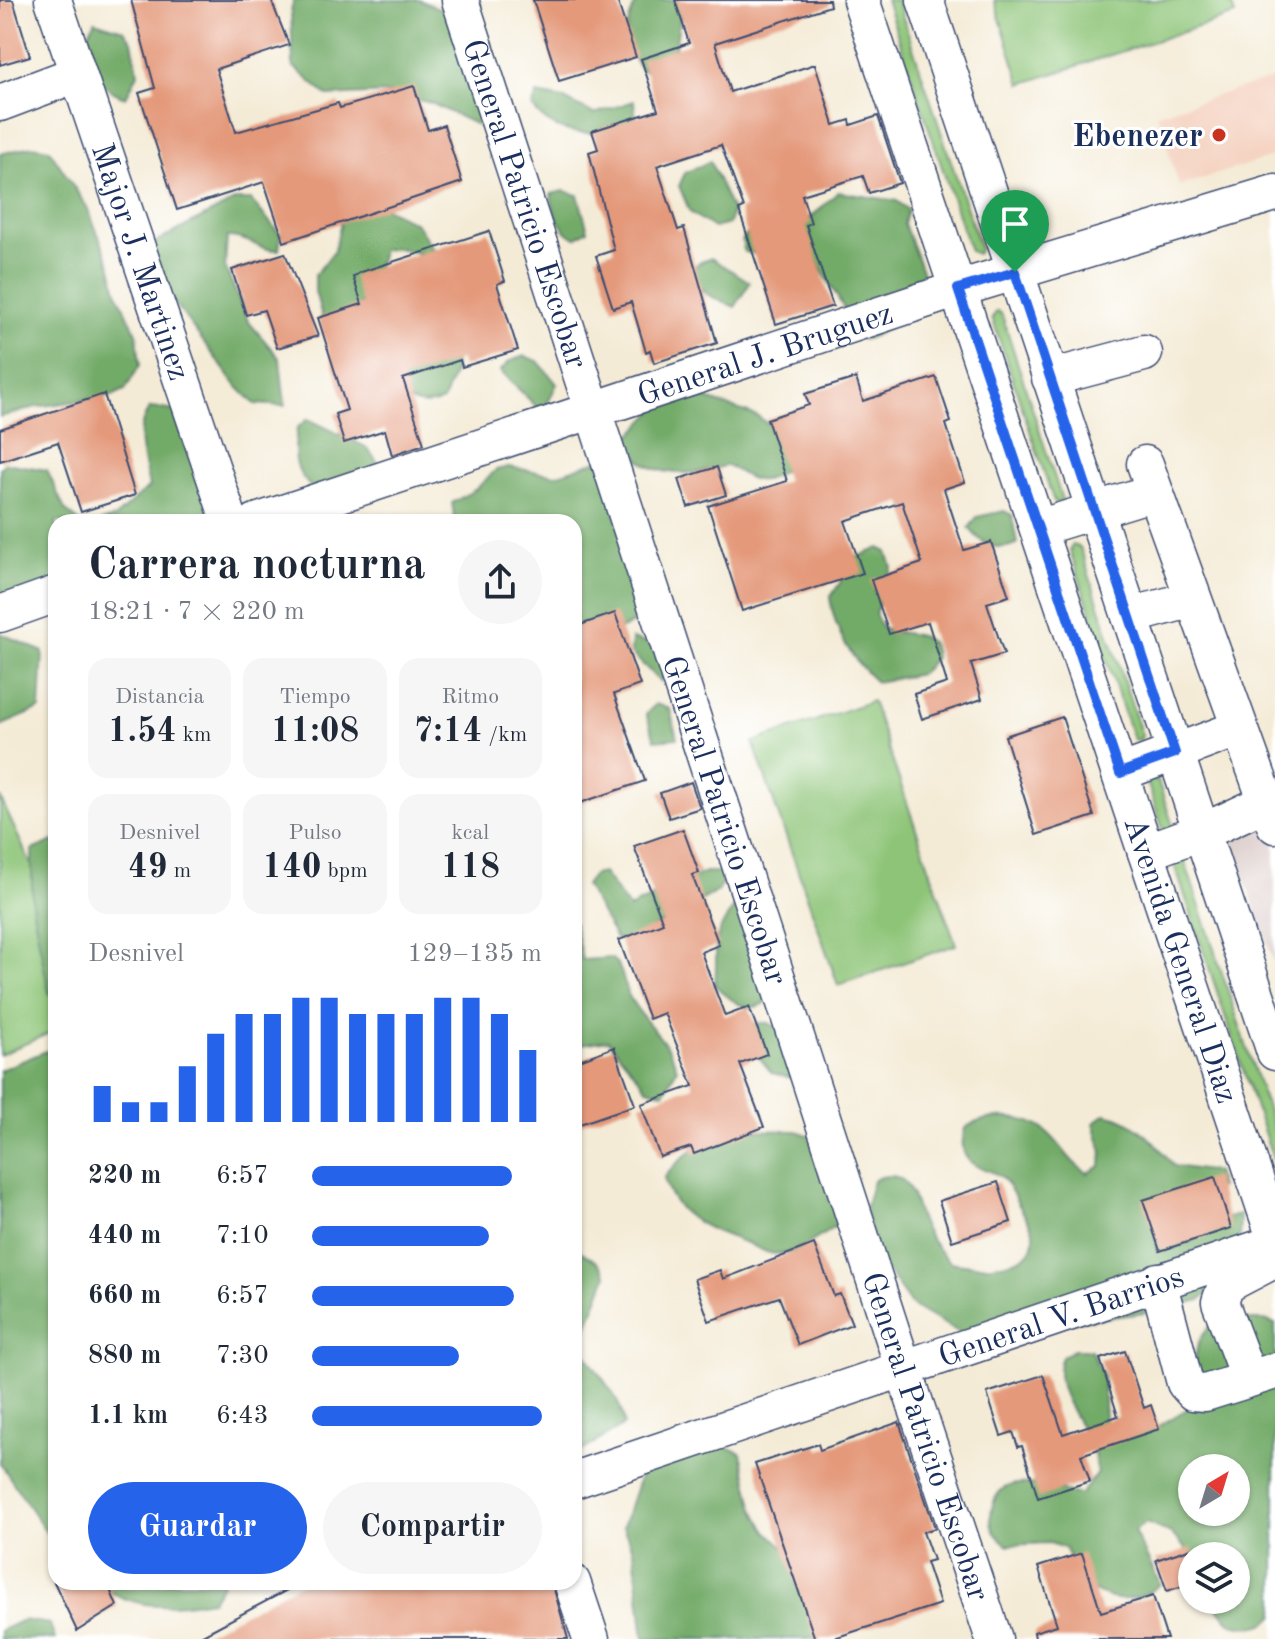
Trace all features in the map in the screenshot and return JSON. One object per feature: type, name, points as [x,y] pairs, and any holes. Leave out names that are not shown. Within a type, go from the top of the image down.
[{"type":"street","name":"Major J. Martinez","points":[[53,0],[227,514]]},
{"type":"street","name":"General Patricio Escobar","points":[[460,0],[994,1639]]},
{"type":"street","name":"Avenida General Diaz","points":[[861,0],[1275,1240]]},
{"type":"street","name":"Avenida General Diaz","points":[[925,0],[1201,833],[1264,985],[1275,1052]]},
{"type":"street","points":[[0,103],[77,74]]},
{"type":"street","name":"General J. Bruguez","points":[[280,514],[958,289],[1275,193]]},
{"type":"street","points":[[1050,378],[1144,353]]},
{"type":"street","points":[[1038,528],[1095,510],[1149,478],[1271,814],[1146,852]]},
{"type":"street","points":[[0,614],[48,597]]},
{"type":"street","points":[[1130,616],[1193,599]]},
{"type":"street","points":[[1120,773],[1240,728]]},
{"type":"street","points":[[1198,1006],[1264,985]]},
{"type":"street","name":"General V. Barrios","points":[[582,1477],[1158,1281],[1221,1273],[1275,1240]]},
{"type":"street","points":[[1158,1281],[1185,1383],[1193,1392],[1205,1393],[1262,1375],[1220,1302],[1221,1273],[1275,1260]]},
{"type":"street","points":[[575,1590],[591,1639]]},
{"type":"shaded area","name":"Ebenezer","points":[[1275,78],[1275,156],[1179,186],[1157,114]]},
{"type":"shaded area","points":[[1275,794],[1275,965],[1232,843]]},
{"type":"green space","points":[[294,0],[419,0],[454,14],[483,128],[431,103],[389,93],[327,96],[293,66],[291,10]]},
{"type":"green space","points":[[638,0],[679,0],[682,6],[675,48],[655,73],[642,70],[628,44],[629,18]]},
{"type":"green space","points":[[886,0],[897,0],[980,248],[977,254],[970,251]]},
{"type":"green space","points":[[994,0],[1230,0],[1235,15],[1021,84]]},
{"type":"green space","points":[[95,21],[124,30],[132,41],[138,73],[126,97],[104,84],[80,48]]},
{"type":"green space","points":[[537,94],[564,99],[594,114],[634,101],[637,130],[567,131],[554,126],[532,107]]},
{"type":"green space","points":[[32,146],[49,149],[87,207],[110,263],[118,295],[137,334],[140,365],[125,390],[112,396],[36,407],[0,417],[0,154]]},
{"type":"green space","points":[[710,161],[732,211],[729,224],[714,228],[690,212],[679,186],[685,173]]},
{"type":"green space","points":[[564,191],[578,195],[588,230],[575,238],[561,225],[553,208],[551,194]]},
{"type":"green space","points":[[838,192],[897,201],[908,210],[904,224],[926,281],[891,325],[862,340],[813,255],[771,257],[744,252],[742,239],[752,230],[808,220]]},
{"type":"green space","points":[[236,200],[251,200],[281,235],[279,250],[227,237],[225,267],[248,321],[280,359],[285,406],[255,404],[235,384],[155,277],[146,247]]},
{"type":"green space","points":[[379,205],[416,223],[439,258],[397,248],[382,250],[363,300],[329,343],[315,291],[315,275],[334,251],[341,222]]},
{"type":"green space","points":[[711,258],[750,282],[735,307],[708,295],[690,274],[698,263]]},
{"type":"green space","points":[[997,311],[1002,315],[1063,503],[1054,502],[992,318]]},
{"type":"green space","points":[[415,343],[454,355],[455,370],[443,401],[429,405],[416,404],[393,389]]},
{"type":"green space","points":[[524,356],[538,361],[557,384],[543,413],[500,371],[510,361]]},
{"type":"green space","points":[[687,392],[757,416],[769,425],[790,467],[765,480],[758,480],[727,465],[684,473],[655,469],[643,462],[634,452],[629,437],[659,406]]},
{"type":"green space","points":[[150,408],[180,411],[211,514],[119,514],[149,487],[140,436]]},
{"type":"green space","points":[[308,419],[366,447],[383,469],[315,491],[302,477],[295,455],[297,428]]},
{"type":"green space","points":[[599,460],[645,612],[622,629],[582,637],[582,514],[454,514],[452,503],[476,489],[496,470],[509,467],[556,475]]},
{"type":"green space","points":[[5,463],[47,470],[65,510],[70,514],[48,514],[48,609],[0,591],[0,468]]},
{"type":"green space","points":[[1004,511],[1012,515],[1017,544],[1003,547],[990,545],[969,528],[977,517]]},
{"type":"green space","points":[[1072,545],[1080,547],[1142,736],[1140,740],[1133,739],[1070,551]]},
{"type":"green space","points":[[879,548],[887,552],[892,567],[875,614],[882,628],[923,637],[933,648],[935,658],[921,674],[876,682],[846,644],[836,623],[830,598],[857,557]]},
{"type":"green space","points":[[0,633],[43,652],[40,709],[0,726]]},
{"type":"green space","points":[[632,639],[659,647],[672,656],[661,682],[631,653]]},
{"type":"green space","points":[[872,701],[956,945],[838,985],[753,742]]},
{"type":"green space","points":[[656,704],[670,709],[677,738],[655,740],[646,714]]},
{"type":"green space","points":[[1150,779],[1158,781],[1275,1132],[1275,1165],[1148,785]]},
{"type":"green space","points":[[0,797],[48,902],[48,1034],[0,1055]]},
{"type":"green space","points":[[48,843],[48,988],[32,905],[32,850]]},
{"type":"green space","points":[[705,872],[720,872],[725,877],[718,891],[632,939],[616,939],[585,885],[593,875],[603,873],[629,908]]},
{"type":"green space","points":[[735,906],[776,993],[760,1006],[738,1003],[715,985],[718,936]]},
{"type":"green space","points":[[611,958],[621,971],[635,1006],[662,1039],[677,1069],[664,1093],[647,1088],[608,1040],[582,1044],[582,960]]},
{"type":"green space","points":[[769,1023],[783,1031],[800,1080],[772,1073],[753,1050],[754,1024]]},
{"type":"green space","points":[[48,1050],[48,1535],[0,1463],[0,1070]]},
{"type":"green space","points":[[1105,1114],[1136,1127],[1153,1141],[1174,1166],[1216,1172],[1220,1188],[1205,1190],[1153,1211],[1156,1239],[1167,1248],[1193,1241],[1213,1221],[1240,1215],[1239,1260],[1223,1282],[1200,1300],[1153,1312],[964,1335],[912,1306],[876,1255],[865,1209],[873,1180],[886,1176],[903,1181],[926,1231],[950,1262],[987,1265],[1015,1261],[1032,1247],[1032,1228],[1004,1180],[967,1158],[963,1147],[965,1128],[995,1118],[1029,1122],[1048,1133],[1088,1173],[1101,1166],[1102,1151],[1094,1123]]},
{"type":"green space","points":[[736,1130],[797,1131],[811,1136],[850,1216],[807,1244],[780,1254],[767,1252],[695,1221],[676,1203],[664,1178],[696,1147]]},
{"type":"green space","points":[[582,1252],[599,1263],[607,1275],[582,1340]]},
{"type":"green space","points":[[1222,1320],[1265,1320],[1275,1324],[1275,1615],[1255,1626],[1232,1624],[1223,1614],[1250,1614],[1250,1542],[1179,1542],[1171,1533],[1146,1523],[1134,1531],[1160,1584],[1139,1596],[1117,1599],[1107,1597],[1087,1585],[1064,1548],[1050,1543],[1008,1545],[997,1536],[991,1524],[995,1498],[1004,1489],[1015,1484],[1028,1484],[1081,1494],[1097,1473],[1092,1446],[1062,1389],[1059,1367],[1062,1356],[1074,1350],[1091,1350],[1103,1376],[1105,1422],[1155,1428],[1192,1406],[1195,1356],[1203,1334]]},
{"type":"green space","points":[[582,1345],[618,1402],[624,1425],[582,1451]]},
{"type":"green space","points":[[717,1442],[741,1453],[753,1506],[765,1529],[786,1549],[819,1639],[644,1639],[634,1552],[623,1527],[642,1471]]},
{"type":"green space","points":[[107,1590],[218,1590],[212,1600],[166,1605],[138,1603]]},
{"type":"green space","points":[[23,1620],[50,1624],[55,1639],[0,1639],[0,1631]]},
{"type":"building","points":[[0,0],[13,0],[30,56],[0,65]]},
{"type":"building","points":[[131,0],[271,0],[289,45],[216,69],[236,132],[338,103],[340,108],[414,86],[428,130],[444,125],[462,182],[284,242],[264,182],[177,210],[139,93],[155,88]]},
{"type":"building","points":[[533,0],[617,0],[636,57],[559,81]]},
{"type":"building","points":[[675,0],[829,0],[830,6],[715,43],[730,92],[815,64],[834,125],[850,120],[851,125],[878,116],[900,183],[869,193],[863,176],[802,195],[811,223],[806,225],[833,306],[776,324],[739,210],[744,208],[721,145],[657,166],[678,230],[684,228],[717,343],[654,363],[650,350],[646,352],[631,302],[613,308],[596,256],[614,250],[589,152],[598,149],[592,131],[658,110],[641,59],[689,43]]},
{"type":"building","points":[[489,231],[505,281],[497,284],[518,350],[462,367],[460,360],[403,379],[424,444],[392,455],[385,430],[344,443],[335,414],[347,410],[318,318],[362,304],[353,277],[361,272]]},
{"type":"building","points":[[285,253],[318,336],[277,348],[264,310],[246,315],[232,270]]},
{"type":"building","points":[[936,377],[951,422],[946,424],[965,482],[944,489],[964,550],[991,542],[1009,596],[987,603],[1004,654],[971,664],[982,699],[922,719],[914,694],[947,683],[928,622],[889,634],[871,580],[922,563],[902,502],[845,521],[863,573],[742,611],[708,506],[787,481],[767,419],[809,405],[805,394],[856,378],[863,401]]},
{"type":"building","points":[[104,394],[135,495],[81,512],[58,442],[0,461],[0,429]]},
{"type":"building","points":[[717,467],[726,495],[688,507],[679,479]]},
{"type":"building","points":[[615,613],[640,685],[614,694],[645,781],[582,802],[582,624]]},
{"type":"building","points":[[1062,717],[1094,816],[1036,835],[1005,736]]},
{"type":"building","points":[[691,782],[700,808],[669,818],[660,793]]},
{"type":"building","points":[[683,829],[699,873],[692,875],[719,945],[701,952],[725,1016],[749,1007],[767,1054],[740,1064],[764,1127],[694,1154],[691,1147],[660,1157],[641,1104],[693,1086],[664,1013],[649,1019],[619,940],[663,923],[634,846]]},
{"type":"building","points":[[614,1047],[635,1105],[582,1123],[582,1059]]},
{"type":"building","points":[[1215,1177],[1231,1228],[1160,1251],[1143,1200]]},
{"type":"building","points":[[998,1182],[1011,1222],[952,1241],[939,1201]]},
{"type":"building","points":[[814,1244],[834,1296],[840,1294],[852,1324],[798,1345],[779,1297],[709,1321],[694,1279],[720,1270],[723,1279]]},
{"type":"building","points":[[1125,1351],[1144,1408],[1151,1405],[1159,1429],[1081,1455],[1090,1481],[1038,1498],[1022,1446],[1018,1447],[1013,1432],[1001,1436],[987,1393],[1043,1375],[1063,1434],[1118,1416],[1100,1359]]},
{"type":"building","points":[[899,1422],[935,1528],[923,1532],[933,1560],[926,1562],[940,1604],[831,1639],[815,1639],[755,1464],[818,1444],[820,1450]]},
{"type":"building","points":[[1082,1553],[1101,1612],[1153,1596],[1167,1639],[1035,1639],[1034,1632],[1057,1625],[1038,1567]]},
{"type":"building","points":[[1178,1553],[1178,1587],[1167,1591],[1156,1560]]},
{"type":"building","points":[[58,1590],[110,1590],[117,1606],[77,1631]]},
{"type":"building","points":[[287,1590],[554,1590],[568,1639],[195,1639]]},
{"type":"place","name":"Ebenezer","points":[[1219,135]]},
{"type":"route","points":[[1015,272],[1175,753],[1120,773],[958,289],[1015,272]]}]
